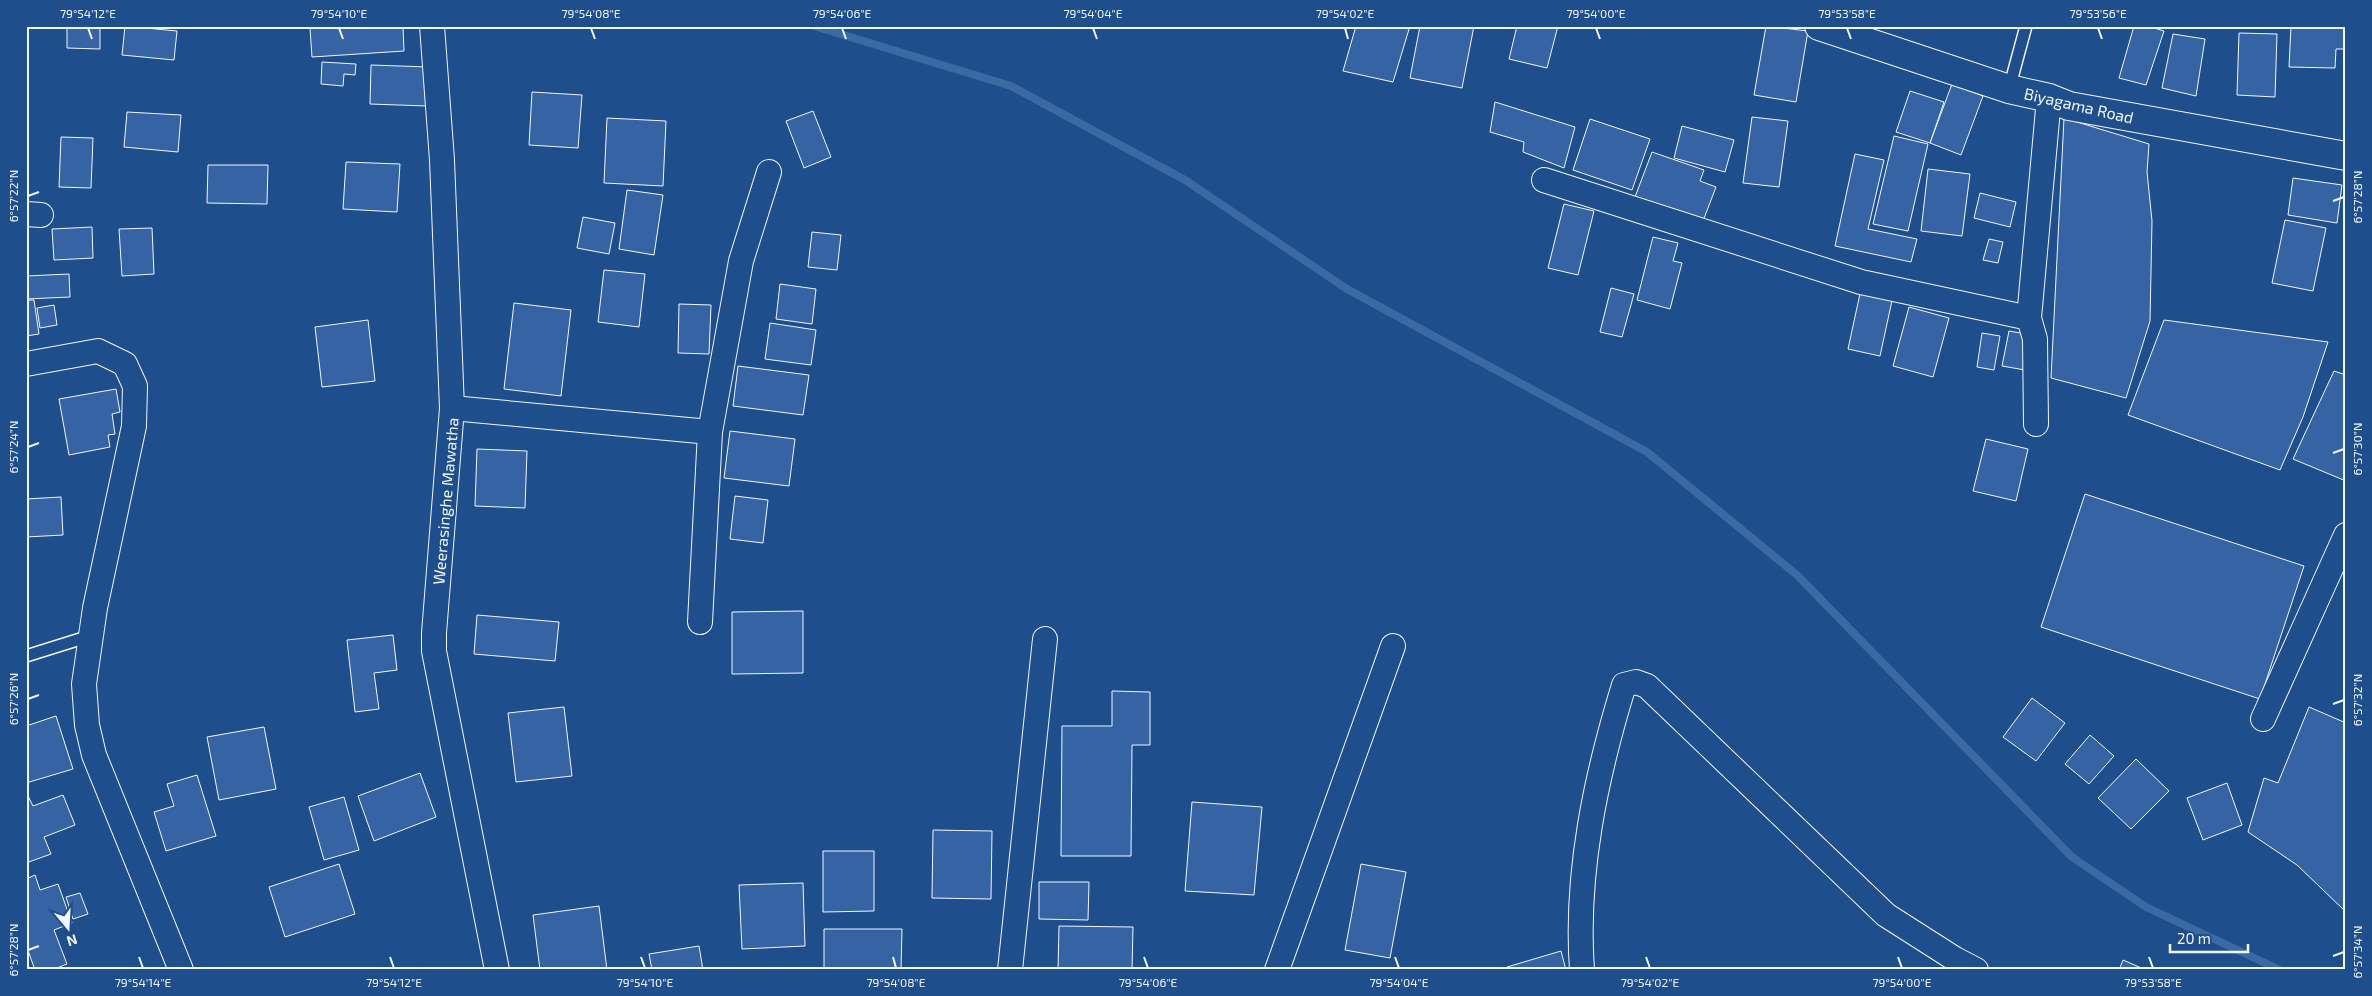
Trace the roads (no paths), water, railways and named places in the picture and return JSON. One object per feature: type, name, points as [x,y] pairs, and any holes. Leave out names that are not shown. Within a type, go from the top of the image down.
[{"type":"main road","name":"Biyagama Road","points":[[1819,26],[2009,89],[2049,98],[2069,106],[2346,156]]},
{"type":"street","name":"Weerasinghe Mawatha","points":[[432,26],[442,160],[452,408],[434,651],[497,970]]},
{"type":"street","points":[[2036,424],[2036,339],[2029,318],[2049,98]]},
{"type":"street","points":[[700,622],[710,432],[741,261],[768,172]]},
{"type":"street","points":[[1544,180],[1861,282],[2029,318]]},
{"type":"street","points":[[26,364],[98,351],[125,364],[135,386],[134,426],[90,636],[84,684],[87,725],[94,755],[181,970]]},
{"type":"street","points":[[452,408],[710,432]]},
{"type":"street","points":[[2263,719],[2346,535]]},
{"type":"street","points":[[1010,970],[1046,639]]},
{"type":"street","points":[[1277,970],[1393,646]]},
{"type":"street","points":[[1582,970],[1580,945],[1584,863],[1609,734],[1624,685],[1636,682],[1647,686],[1886,915],[1955,959],[1976,970]]},
{"type":"lane","points":[[2009,89],[2026,26]]},
{"type":"lane","points":[[26,656],[90,636]]},
{"type":"waterway","points":[[814,26],[1011,86],[1185,180],[1347,289],[1647,452],[1797,575],[2072,857],[2146,907],[2280,970]]}]
